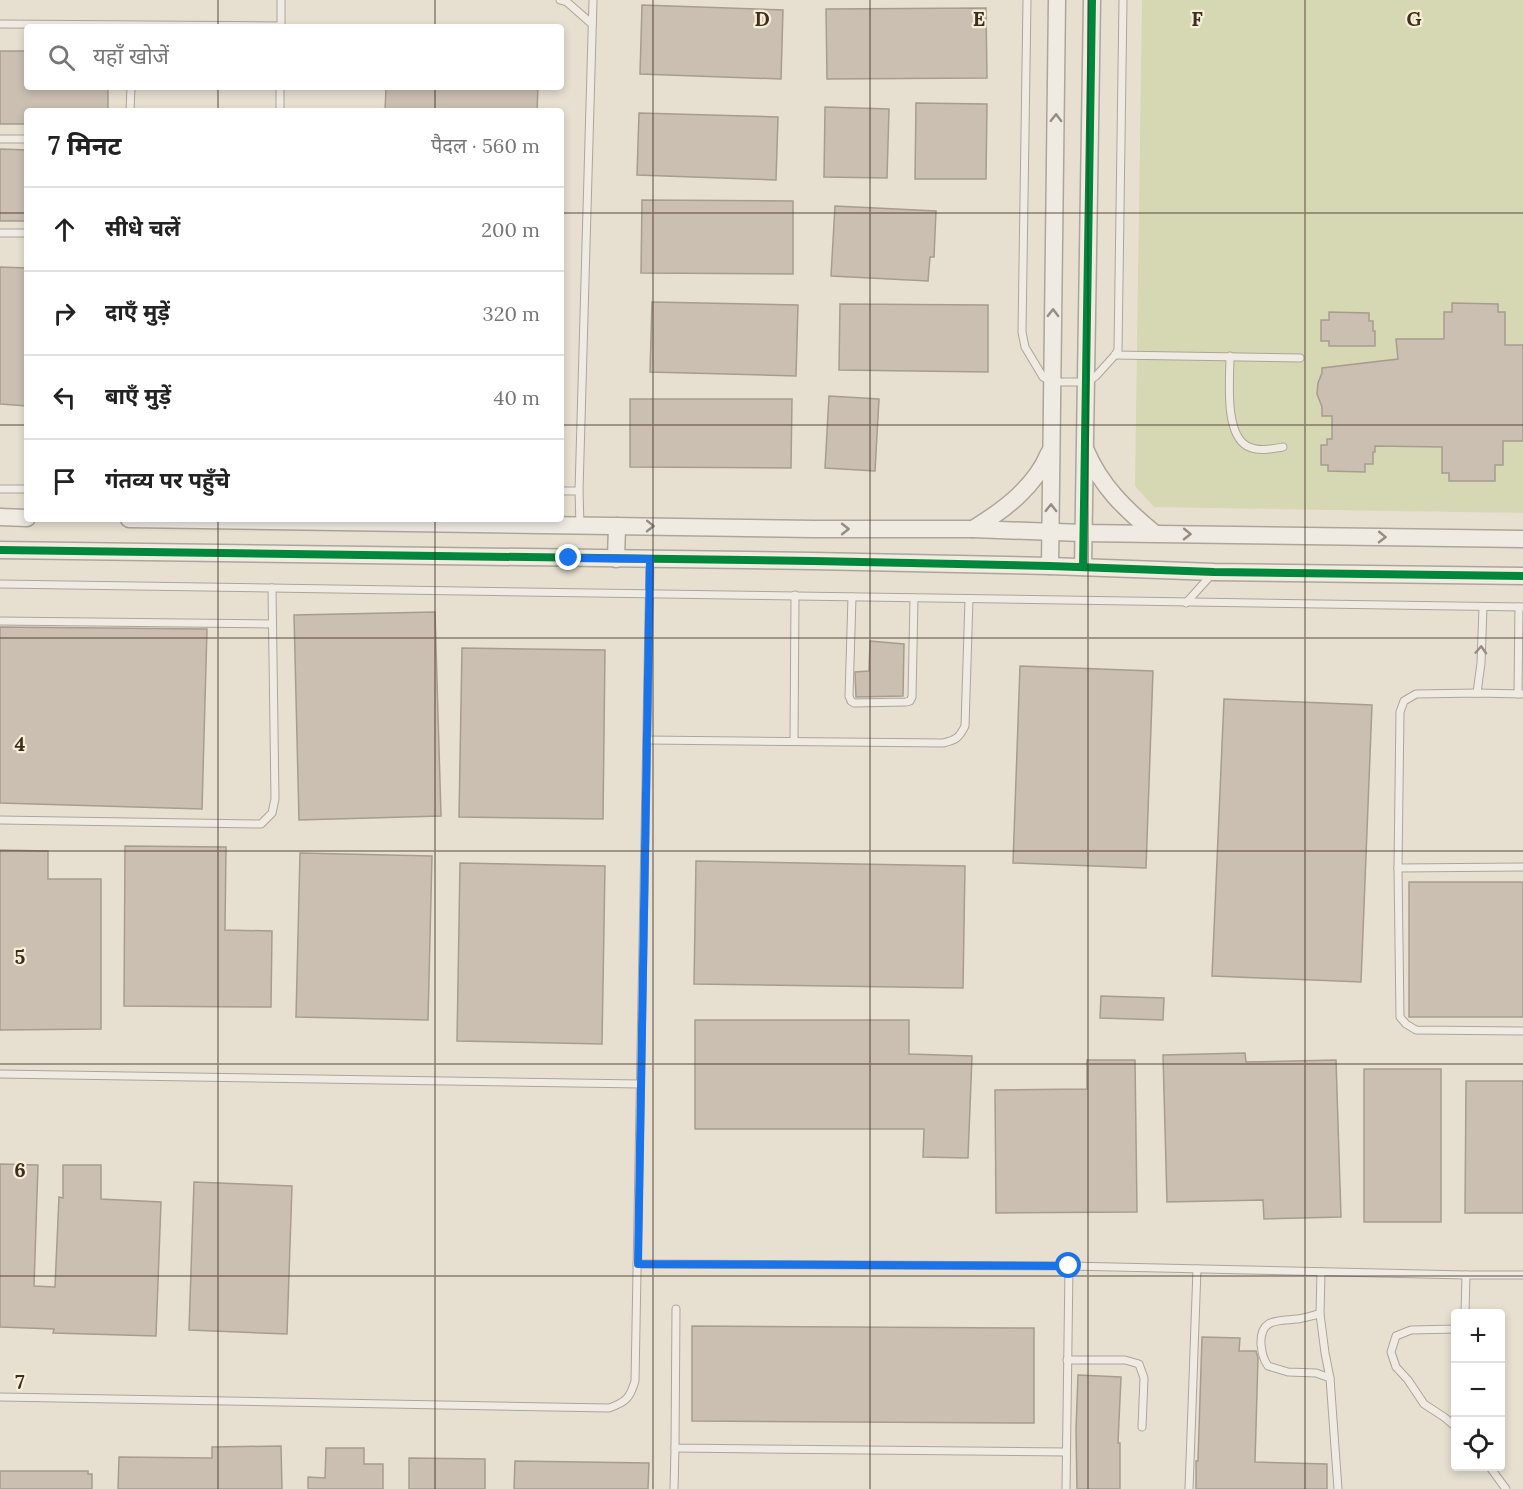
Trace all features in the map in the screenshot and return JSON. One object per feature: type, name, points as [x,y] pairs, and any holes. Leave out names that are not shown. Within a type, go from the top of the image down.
[{"type":"street","points":[[1050,566],[1057,0]]},
{"type":"street","points":[[1083,567],[1092,0]]},
{"type":"street","points":[[973,529],[1004,509],[1029,484],[1045,463],[1052,446]]},
{"type":"street","points":[[1085,448],[1102,482],[1122,505],[1154,533]]},
{"type":"street","points":[[0,517],[24,518]]},
{"type":"street","points":[[354,522],[973,529],[1082,533],[1523,539]]},
{"type":"street","points":[[616,559],[617,526]]},
{"type":"street","points":[[0,550],[650,559],[1050,566],[1214,572],[1523,576]]},
{"type":"lane","points":[[281,0],[281,24]]},
{"type":"lane","points":[[560,0],[567,2],[592,24]]},
{"type":"lane","points":[[580,525],[579,491],[593,0]]},
{"type":"lane","points":[[1027,0],[1022,332],[1025,347],[1043,377],[1052,382],[1087,382],[1096,376],[1115,355],[1119,344],[1123,0]]},
{"type":"lane","points":[[0,24],[24,24]]},
{"type":"lane","points":[[130,108],[131,90]]},
{"type":"lane","points":[[280,90],[280,108]]},
{"type":"lane","points":[[0,139],[24,139]]},
{"type":"lane","points":[[0,232],[24,233]]},
{"type":"lane","points":[[1115,355],[1300,358]]},
{"type":"lane","points":[[1230,356],[1231,412],[1239,438],[1247,446],[1257,450],[1283,447]]},
{"type":"lane","points":[[0,489],[24,489]]},
{"type":"lane","points":[[564,491],[579,491]]},
{"type":"lane","points":[[0,1397],[609,1408],[621,1403],[631,1395],[635,1382],[638,1264],[650,559]]},
{"type":"lane","points":[[1186,603],[1214,572]]},
{"type":"lane","points":[[0,584],[1521,607],[1520,694],[1416,693],[1404,701],[1400,712],[1398,868],[1400,1017],[1416,1030],[1523,1031]]},
{"type":"lane","points":[[0,820],[261,824],[272,813],[275,799],[272,588]]},
{"type":"lane","points":[[794,741],[795,596]]},
{"type":"lane","points":[[852,597],[849,696],[854,703],[910,701],[912,697],[914,598]]},
{"type":"lane","points":[[647,740],[943,743],[955,740],[965,726],[969,599]]},
{"type":"lane","points":[[1477,693],[1483,607]]},
{"type":"lane","points":[[0,621],[272,624]]},
{"type":"lane","points":[[1398,868],[1523,867]]},
{"type":"lane","points":[[0,1074],[640,1084]]},
{"type":"lane","points":[[638,1264],[1069,1266],[1523,1275]]},
{"type":"lane","points":[[1066,1489],[1069,1266]]},
{"type":"lane","points":[[1189,1489],[1197,1269]]},
{"type":"lane","points":[[1321,1272],[1320,1314],[1324,1353],[1330,1378],[1338,1489]]},
{"type":"lane","points":[[1465,1309],[1466,1275]]},
{"type":"lane","points":[[674,1489],[676,1309]]},
{"type":"lane","points":[[1320,1314],[1300,1319],[1275,1321],[1266,1326],[1261,1334],[1263,1357],[1268,1366],[1278,1370],[1316,1373],[1330,1378]]},
{"type":"lane","points":[[1451,1329],[1412,1330],[1396,1336],[1391,1352],[1396,1367],[1424,1404],[1451,1423]]},
{"type":"lane","points":[[1067,1360],[1125,1359],[1139,1364],[1144,1378],[1142,1427]]},
{"type":"lane","points":[[675,1448],[1066,1452]]},
{"type":"lane","points":[[1491,1471],[1506,1489]]},
{"type":"green space","points":[[1142,0],[1523,0],[1523,513],[1154,507],[1135,486]]},
{"type":"building","points":[[642,5],[783,10],[781,79],[640,74]]},
{"type":"building","points":[[986,8],[987,78],[827,79],[826,9]]},
{"type":"building","points":[[0,51],[24,51],[24,90],[108,90],[108,108],[24,108],[24,124],[0,124]]},
{"type":"building","points":[[386,90],[538,90],[537,108],[385,108]]},
{"type":"building","points":[[916,103],[987,104],[986,179],[915,179]]},
{"type":"building","points":[[825,107],[889,109],[887,178],[824,177]]},
{"type":"building","points":[[639,113],[778,117],[776,180],[637,175]]},
{"type":"building","points":[[0,149],[24,150],[24,221],[0,221]]},
{"type":"building","points":[[642,200],[793,201],[793,274],[641,273]]},
{"type":"building","points":[[835,206],[936,211],[934,257],[930,257],[928,281],[831,276]]},
{"type":"building","points":[[0,267],[24,268],[24,406],[0,404]]},
{"type":"building","points":[[652,302],[798,305],[796,376],[650,372]]},
{"type":"building","points":[[1452,303],[1498,304],[1498,312],[1505,312],[1505,345],[1523,345],[1523,441],[1503,441],[1503,465],[1495,465],[1495,481],[1449,481],[1449,473],[1442,473],[1442,447],[1375,446],[1373,464],[1365,464],[1365,472],[1328,471],[1328,465],[1321,465],[1321,445],[1327,445],[1327,439],[1332,439],[1332,416],[1322,416],[1322,407],[1317,394],[1322,368],[1398,359],[1396,339],[1444,339],[1444,312],[1452,312]]},
{"type":"building","points":[[840,304],[988,305],[988,372],[839,370]]},
{"type":"building","points":[[1329,312],[1369,313],[1369,321],[1373,321],[1373,331],[1375,331],[1375,346],[1329,346],[1329,341],[1321,341],[1321,320],[1329,320]]},
{"type":"building","points":[[829,396],[879,399],[875,471],[825,468]]},
{"type":"building","points":[[630,399],[792,399],[791,468],[630,467]]},
{"type":"building","points":[[435,612],[441,816],[299,820],[294,615]]},
{"type":"building","points":[[0,627],[207,629],[202,809],[0,803]]},
{"type":"building","points":[[870,641],[904,644],[903,696],[856,697],[855,672],[869,671]]},
{"type":"building","points":[[462,648],[605,650],[603,819],[459,817]]},
{"type":"building","points":[[1020,666],[1153,671],[1146,868],[1013,863]]},
{"type":"building","points":[[1224,699],[1372,705],[1361,982],[1212,976]]},
{"type":"building","points":[[125,846],[226,847],[225,930],[272,931],[271,1007],[124,1006]]},
{"type":"building","points":[[0,850],[48,851],[48,879],[101,879],[101,1029],[0,1030]]},
{"type":"building","points":[[300,853],[432,856],[428,1020],[296,1017]]},
{"type":"building","points":[[696,861],[965,866],[963,988],[694,984]]},
{"type":"building","points":[[460,863],[605,866],[602,1044],[457,1041]]},
{"type":"building","points":[[1409,882],[1523,882],[1523,1017],[1409,1017]]},
{"type":"building","points":[[1101,996],[1164,998],[1163,1020],[1100,1018]]},
{"type":"building","points":[[695,1020],[909,1020],[909,1054],[972,1056],[968,1158],[923,1157],[924,1129],[695,1129]]},
{"type":"building","points":[[1245,1053],[1246,1062],[1336,1060],[1341,1217],[1264,1219],[1263,1200],[1167,1202],[1163,1055]]},
{"type":"building","points":[[1087,1060],[1135,1060],[1137,1212],[996,1213],[995,1090],[1087,1089]]},
{"type":"building","points":[[1364,1069],[1441,1069],[1441,1222],[1364,1222]]},
{"type":"building","points":[[1466,1081],[1523,1081],[1523,1213],[1465,1213]]},
{"type":"building","points":[[0,1164],[38,1165],[34,1286],[55,1287],[59,1197],[63,1198],[63,1165],[101,1165],[101,1199],[161,1202],[156,1336],[53,1333],[54,1329],[0,1327]]},
{"type":"building","points":[[194,1182],[292,1186],[287,1334],[189,1330]]},
{"type":"building","points":[[692,1326],[1034,1328],[1034,1423],[692,1421]]},
{"type":"building","points":[[1202,1337],[1240,1338],[1239,1351],[1256,1351],[1258,1358],[1255,1462],[1327,1464],[1327,1489],[1196,1489]]},
{"type":"building","points":[[1078,1375],[1121,1377],[1118,1443],[1120,1443],[1120,1489],[1077,1489]]},
{"type":"building","points":[[281,1446],[282,1489],[118,1489],[119,1457],[212,1458],[212,1447]]},
{"type":"building","points":[[326,1448],[364,1448],[364,1464],[383,1464],[383,1489],[308,1489],[308,1477],[325,1478]]},
{"type":"building","points":[[409,1458],[485,1459],[485,1489],[409,1489]]},
{"type":"building","points":[[515,1461],[649,1463],[648,1489],[514,1489]]},
{"type":"building","points":[[0,1471],[88,1471],[88,1474],[92,1474],[92,1489],[0,1489]]},
{"type":"cycle path","points":[[1083,567],[1092,0]]},
{"type":"cycle path","points":[[0,550],[813,561],[1214,572],[1523,576]]},
{"type":"route","points":[[569,558],[650,559],[638,1264],[1069,1266]]}]
